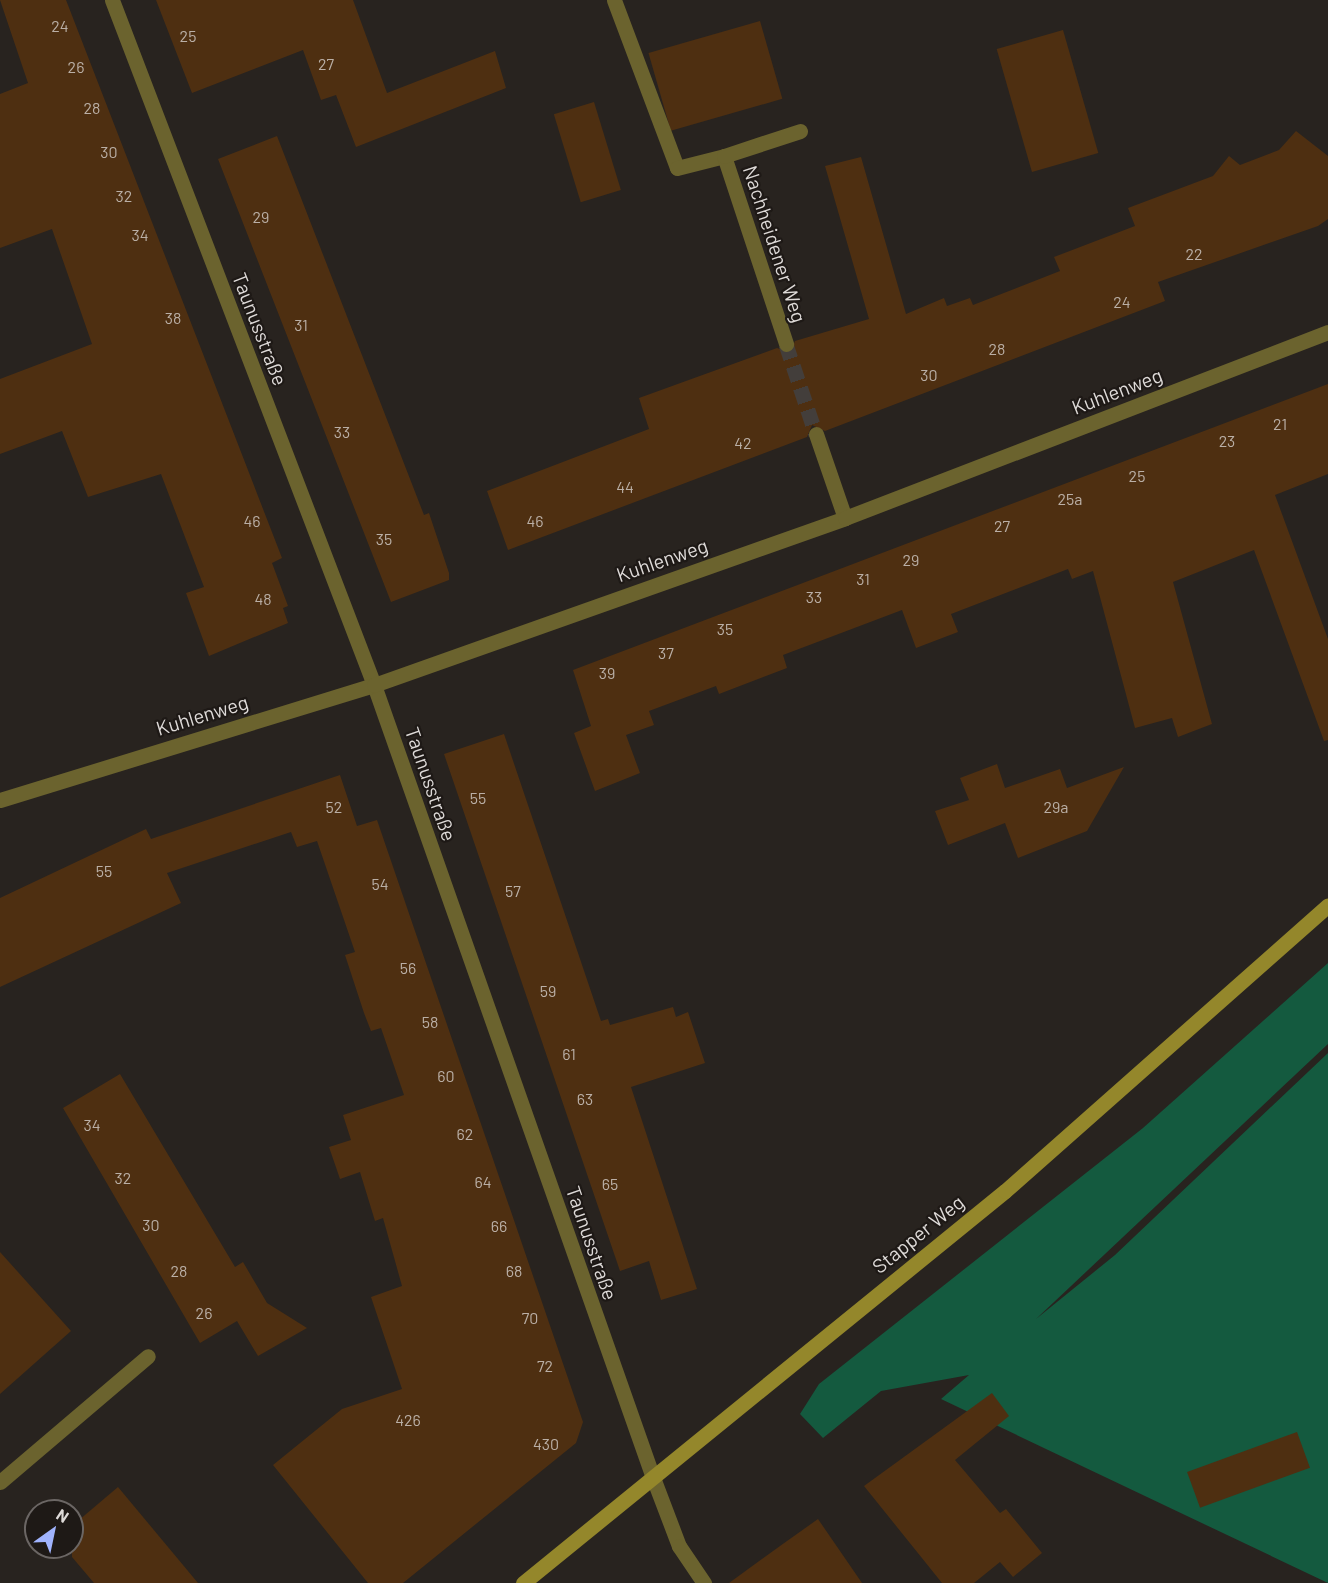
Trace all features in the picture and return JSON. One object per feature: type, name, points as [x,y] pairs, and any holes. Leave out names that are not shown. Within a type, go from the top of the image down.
[{"type":"main road","name":"Stapper Weg","points":[[524,1583],[652,1475],[1005,1191],[1328,906]]},
{"type":"street","name":"Taunusstraße","points":[[112,0],[374,685],[652,1475],[679,1546],[704,1583]]},
{"type":"street","name":"Nachheidener Weg","points":[[614,0],[676,168],[724,156],[800,131]]},
{"type":"street","name":"Nachheidener Weg","points":[[724,156],[786,344]]},
{"type":"street","name":"Kuhlenweg","points":[[0,800],[374,685],[845,519],[1328,332]]},
{"type":"street","points":[[816,434],[845,519]]},
{"type":"street","points":[[0,1482],[148,1356]]},
{"type":"green space","points":[[1328,963],[1328,1044],[1036,1319],[1115,1255],[1328,1053],[1328,1583],[941,1399],[969,1375],[881,1391],[823,1438],[800,1414],[819,1384],[1143,1128]]},
{"type":"building","points":[[0,0],[66,0],[282,558],[272,563],[288,606],[283,608],[288,623],[209,656],[186,593],[204,587],[161,474],[88,497],[62,431],[0,454],[0,379],[92,344],[52,229],[0,248],[0,94],[28,83]]},
{"type":"building","points":[[156,0],[353,0],[387,93],[495,51],[506,88],[356,147],[336,95],[321,100],[303,50],[192,93]]},
{"type":"building","points":[[760,21],[782,99],[671,131],[648,53]]},
{"type":"building","points":[[1063,30],[1098,153],[1032,172],[997,49]]},
{"type":"building","points":[[594,102],[621,190],[581,202],[554,114]]},
{"type":"building","points":[[1296,131],[1328,156],[1328,219],[1318,226],[1158,282],[1165,301],[825,431],[812,425],[807,437],[508,550],[487,491],[649,429],[639,398],[777,348],[790,353],[795,341],[869,319],[825,166],[861,157],[906,314],[944,298],[947,306],[970,298],[973,305],[1060,271],[1054,257],[1135,226],[1128,208],[1213,176],[1229,156],[1240,165],[1279,150]]},
{"type":"building","points":[[277,136],[424,515],[429,513],[449,573],[449,580],[391,602],[218,159]]},
{"type":"building","points":[[1328,384],[1328,474],[1275,495],[1328,639],[1328,740],[1324,741],[1254,550],[1173,582],[1212,724],[1178,737],[1172,718],[1135,728],[1093,571],[1072,579],[1068,569],[951,614],[958,632],[916,648],[902,610],[783,655],[787,668],[719,694],[716,686],[649,711],[654,725],[626,735],[640,773],[595,791],[574,733],[591,726],[573,670]]},
{"type":"building","points":[[504,734],[601,1021],[608,1019],[610,1025],[673,1007],[676,1017],[688,1012],[705,1063],[631,1087],[697,1289],[661,1300],[649,1261],[620,1271],[444,754]]},
{"type":"building","points":[[997,764],[1005,788],[1060,769],[1067,788],[1124,767],[1087,831],[1018,858],[1005,823],[948,845],[935,811],[969,800],[960,778]]},
{"type":"building","points":[[340,775],[357,826],[377,820],[583,1422],[576,1443],[403,1583],[368,1583],[273,1465],[342,1409],[402,1389],[371,1297],[402,1286],[383,1218],[375,1221],[360,1172],[340,1179],[329,1147],[351,1140],[343,1115],[404,1095],[381,1028],[371,1031],[364,1013],[345,955],[355,952],[317,841],[297,847],[291,832],[167,873],[181,903],[0,987],[0,898],[146,829],[151,839]]},
{"type":"building","points":[[120,1074],[235,1267],[243,1262],[267,1303],[307,1328],[258,1356],[237,1321],[200,1343],[63,1108]]},
{"type":"building","points":[[0,1252],[71,1331],[0,1394]]},
{"type":"building","points":[[992,1393],[1009,1416],[955,1460],[1000,1513],[1006,1509],[1042,1553],[1013,1577],[1000,1562],[974,1583],[942,1583],[864,1486]]},
{"type":"building","points":[[1297,1432],[1310,1468],[1200,1508],[1187,1472]]},
{"type":"building","points":[[118,1487],[198,1583],[94,1583],[74,1559],[84,1559],[84,1516]]},
{"type":"building","points":[[818,1519],[862,1583],[729,1583],[780,1546]]},
{"type":"tunnel","points":[[786,344],[816,434]]}]
